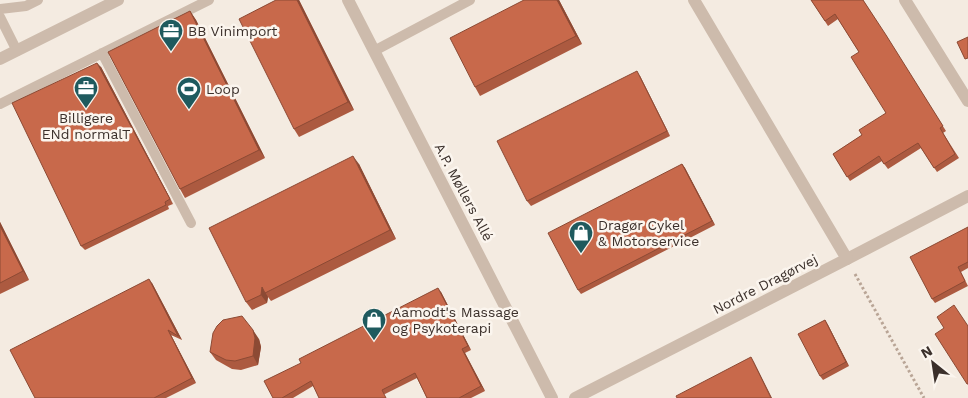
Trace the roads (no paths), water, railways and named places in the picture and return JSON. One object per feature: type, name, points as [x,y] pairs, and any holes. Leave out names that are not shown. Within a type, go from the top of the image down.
[{"type":"street","points":[[0,59],[118,0]]},
{"type":"street","name":"A.P. Møllers Allé","points":[[348,0],[552,398]]},
{"type":"street","points":[[694,0],[847,258]]},
{"type":"street","points":[[905,0],[968,101]]},
{"type":"street","name":"Nordre Dragørvej","points":[[576,398],[968,196]]},
{"type":"lane","points":[[0,9],[26,6],[38,0]]},
{"type":"lane","points":[[0,104],[210,0]]},
{"type":"lane","points":[[374,51],[470,0]]},
{"type":"lane","points":[[0,17],[17,51]]},
{"type":"lane","points":[[102,53],[191,223]]},
{"type":"place","name":"BB Vinimport","points":[[171,52]]},
{"type":"place","name":"Billigere ENd normalT","points":[[86,109]]},
{"type":"place","name":"Loop","points":[[189,110]]},
{"type":"place","name":"Dragør Cykel & Motorservice","points":[[581,254]]},
{"type":"place","name":"Aamodt's Massage og Psykoterapi","points":[[374,341]]}]
